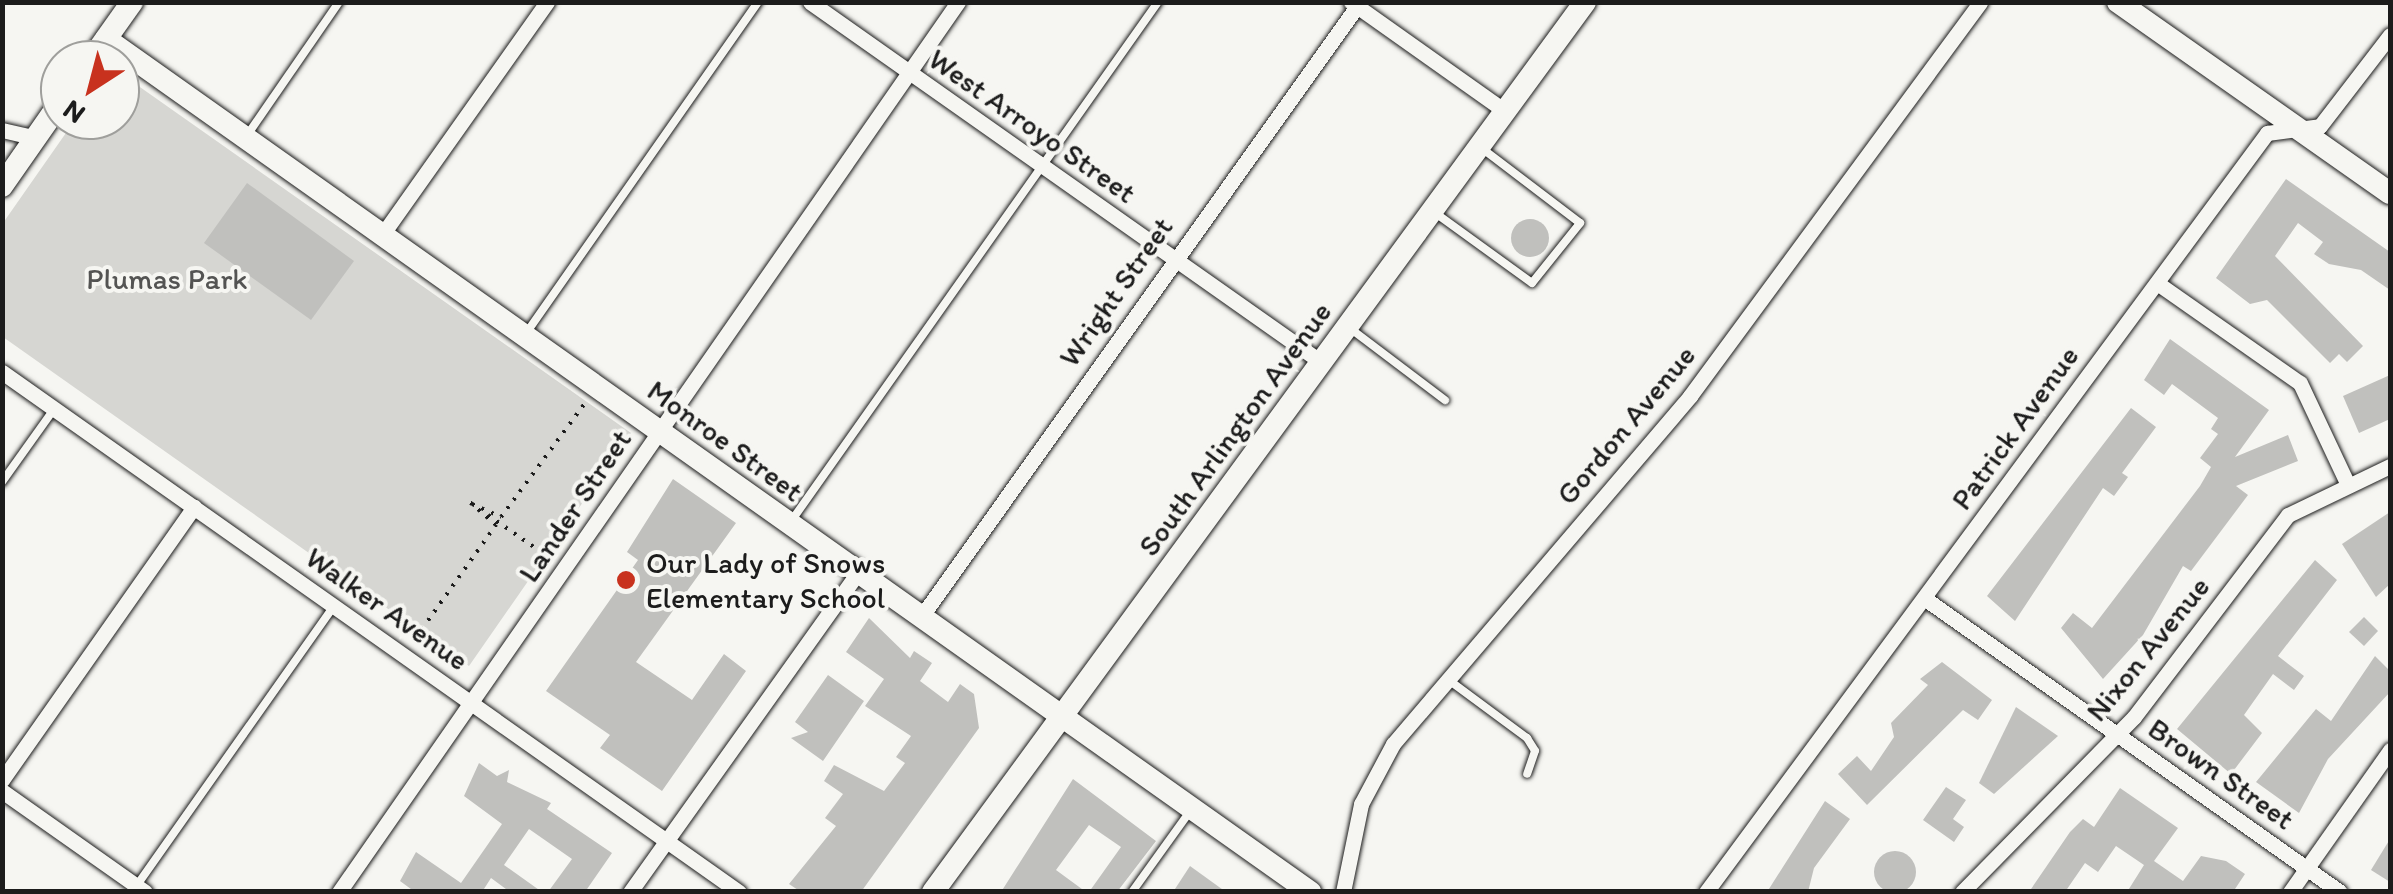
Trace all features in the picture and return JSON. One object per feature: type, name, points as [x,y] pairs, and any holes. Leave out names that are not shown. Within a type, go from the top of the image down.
[{"type":"street","points":[[106,39],[132,2]]},
{"type":"street","points":[[382,235],[548,2]]},
{"type":"street","name":"West Arroyo Street","points":[[810,2],[1321,362]]},
{"type":"street","name":"Lander Street","points":[[338,892],[958,2]]},
{"type":"street","name":"South Arlington Avenue","points":[[933,892],[1585,2]]},
{"type":"street","name":"Gordon Avenue","points":[[1343,892],[1370,784],[1446,678],[1690,396],[1980,2]]},
{"type":"street","points":[[2118,2],[2390,193]]},
{"type":"street","points":[[1356,4],[1506,111]]},
{"type":"street","name":"Wright Street","points":[[922,616],[1356,4]]},
{"type":"street","name":"Patrick Avenue","points":[[1706,892],[2267,133],[2326,122],[2390,35]]},
{"type":"street","name":"Monroe Street","points":[[106,39],[1310,892]]},
{"type":"street","points":[[2,130],[36,138]]},
{"type":"street","points":[[2,186],[40,132]]},
{"type":"street","points":[[2157,282],[2300,384],[2348,485]]},
{"type":"street","name":"Walker Avenue","points":[[2,372],[739,892]]},
{"type":"street","name":"Nixon Avenue","points":[[1962,892],[2117,736],[2288,515],[2390,466]]},
{"type":"street","points":[[2,780],[194,507]]},
{"type":"street","points":[[630,892],[858,572]]},
{"type":"street","name":"Brown Street","points":[[1924,598],[2340,892]]},
{"type":"street","points":[[2290,892],[2310,869],[2390,750]]},
{"type":"street","points":[[2,791],[138,890]]},
{"type":"lane","points":[[245,138],[339,2]]},
{"type":"lane","points":[[525,335],[758,2]]},
{"type":"lane","points":[[789,523],[1158,2]]},
{"type":"lane","points":[[1433,210],[1532,284],[1580,223],[1479,147]]},
{"type":"lane","points":[[1347,326],[1445,400]]},
{"type":"lane","points":[[2,482],[54,408]]},
{"type":"lane","points":[[138,890],[334,606]]},
{"type":"lane","points":[[1446,678],[1527,738],[1534,751],[1527,774]]},
{"type":"lane","points":[[1132,892],[1192,808]]},
{"type":"path","points":[[472,504],[501,517],[585,403]]},
{"type":"path","points":[[422,628],[496,525],[466,498]]},
{"type":"path","points":[[472,504],[541,552]]},
{"type":"green space","name":"Plumas Park","points":[[140,87],[631,433],[469,666],[3,337],[3,223],[61,140],[140,140]]},
{"type":"building","points":[[2286,179],[2390,252],[2390,290],[2361,270],[2329,264],[2314,254],[2323,242],[2298,223],[2275,256],[2363,346],[2347,362],[2339,354],[2330,363],[2267,300],[2250,304],[2216,278]]},
{"type":"building","points":[[247,183],[354,261],[311,320],[204,243]]},
{"type":"building","points":[[1530,219],[1543,225],[1549,238],[1543,251],[1530,257],[1517,251],[1511,238],[1517,225]]},
{"type":"building","points":[[2170,339],[2269,410],[2235,457],[2288,435],[2298,461],[2236,486],[2248,495],[2191,571],[2183,566],[2143,635],[2103,679],[2061,628],[2073,613],[2092,628],[2200,486],[2211,467],[2200,458],[2218,434],[2211,429],[2218,418],[2172,384],[2164,395],[2144,380]]},
{"type":"building","points":[[2390,375],[2390,419],[2359,433],[2343,396]]},
{"type":"building","points":[[2131,408],[2156,427],[2122,473],[2128,477],[2114,496],[2103,488],[2015,621],[1987,596]]},
{"type":"building","points":[[673,479],[736,523],[636,662],[692,700],[724,654],[746,671],[662,791],[600,748],[610,735],[546,691],[638,560],[627,552]]},
{"type":"building","points":[[2390,512],[2390,584],[2376,597],[2342,544]]},
{"type":"building","points":[[2315,560],[2337,580],[2278,656],[2304,676],[2294,690],[2273,674],[2244,715],[2262,733],[2231,774],[2177,729]]},
{"type":"building","points":[[2364,617],[2378,631],[2364,646],[2349,632]]},
{"type":"building","points":[[869,618],[910,658],[914,651],[932,663],[920,681],[948,702],[960,684],[974,694],[979,728],[861,892],[801,892],[789,884],[836,826],[825,818],[843,794],[824,781],[834,765],[884,791],[905,763],[896,757],[911,736],[865,706],[884,679],[846,652]]},
{"type":"building","points":[[2375,656],[2390,671],[2390,692],[2328,759],[2299,813],[2256,782],[2316,709],[2331,721]]},
{"type":"building","points":[[1942,662],[1992,700],[1978,720],[1963,710],[1867,805],[1838,774],[1857,756],[1871,771],[1894,737],[1891,723],[1928,685],[1920,679]]},
{"type":"building","points":[[828,675],[864,701],[823,761],[791,738],[808,732],[795,722]]},
{"type":"building","points":[[2016,707],[2058,736],[1994,794],[1979,783]]},
{"type":"building","points":[[479,763],[497,776],[509,770],[507,782],[551,803],[547,809],[612,853],[585,892],[548,892],[572,859],[529,829],[504,865],[542,892],[510,892],[491,878],[482,892],[415,892],[400,881],[416,852],[461,883],[502,824],[464,796]]},
{"type":"building","points":[[1073,779],[1156,841],[1117,892],[1089,892],[1121,847],[1089,825],[1056,870],[1086,892],[1001,892]]},
{"type":"building","points":[[1946,787],[1966,800],[1953,819],[1964,827],[1954,842],[1923,820]]},
{"type":"building","points":[[2120,788],[2178,828],[2154,861],[2183,881],[2201,856],[2226,861],[2245,874],[2233,892],[2127,892],[2144,865],[2116,846],[2098,872],[2085,863],[2065,892],[2029,892],[2070,832],[2083,819],[2094,827]]},
{"type":"building","points":[[1825,801],[1850,819],[1814,868],[1808,892],[1767,892]]},
{"type":"building","points":[[2390,839],[2390,882],[2371,870]]},
{"type":"building","points":[[1895,851],[1910,857],[1916,872],[1910,887],[1895,893],[1880,887],[1874,872],[1880,857]]},
{"type":"building","points":[[1190,866],[1226,892],[1173,892]]},
{"type":"place","name":"Our Lady of Snows Elementary School","points":[[626,580]]}]
